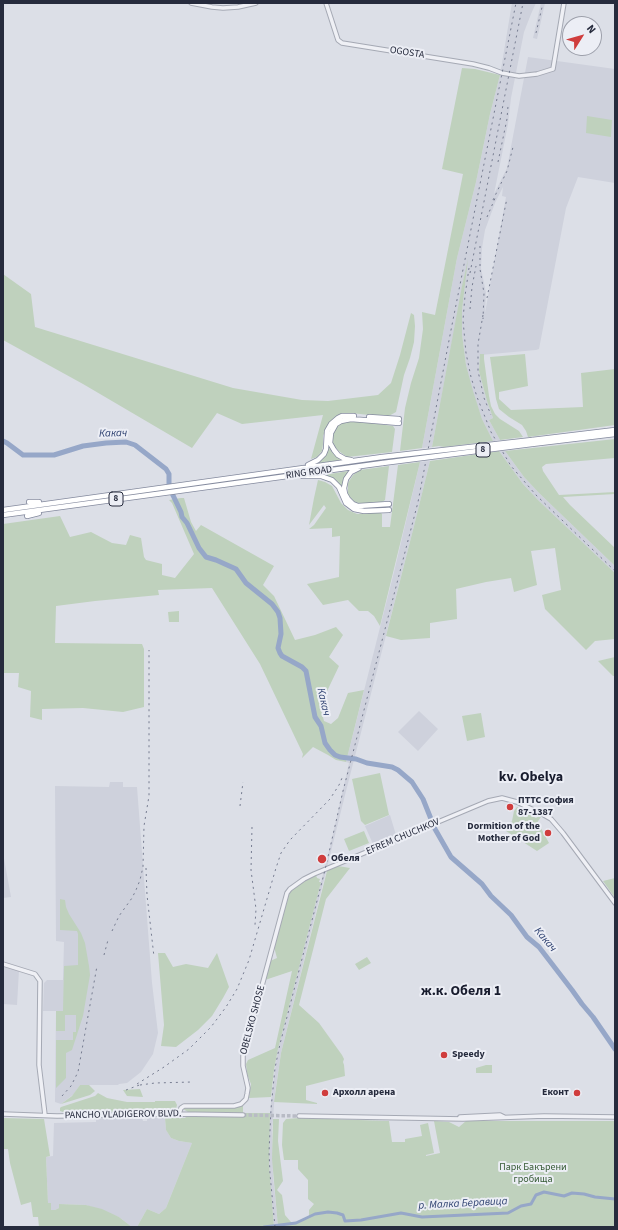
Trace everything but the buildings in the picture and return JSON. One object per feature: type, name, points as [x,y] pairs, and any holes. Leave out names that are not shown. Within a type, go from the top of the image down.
[{"type":"highway","points":[[302,468],[318,460],[324,454],[329,427],[338,418],[348,415],[399,421],[346,419],[340,421],[334,426],[330,440],[336,453],[345,459],[369,459]]},
{"type":"highway","name":"RING ROAD","points":[[179,488],[294,475],[615,430]]},
{"type":"highway","name":"RING ROAD","points":[[3,515],[179,488],[244,476],[382,457],[615,434]]},
{"type":"highway","points":[[294,475],[321,476],[332,480],[339,487],[346,503],[354,509],[364,511],[389,507],[358,506],[353,504],[345,494],[344,483],[348,475],[356,469],[369,465]]},
{"type":"highway","points":[[244,476],[252,471]]},
{"type":"highway","name":"RING ROAD","points":[[3,510],[81,499],[166,490]]},
{"type":"highway","points":[[29,502],[54,503]]},
{"type":"highway","name":"8","points":[[27,516],[66,506]]},
{"type":"street","points":[[191,3],[223,8],[256,3]]},
{"type":"street","name":"OGOSTA","points":[[326,3],[338,40],[342,43],[473,64],[502,73],[519,76],[537,74],[554,69],[564,3]]},
{"type":"street","name":"EFREM CHUCHKOV","points":[[287,893],[304,879],[314,874],[488,801],[502,798],[514,800],[544,815],[553,822],[615,903]]},
{"type":"street","name":"OBELSKO SHOSE","points":[[179,1114],[181,1108],[184,1106],[234,1106],[241,1104],[246,1099],[248,1088],[243,1066],[243,1056],[287,893]]},
{"type":"street","points":[[3,964],[35,974],[40,981],[39,1065],[41,1088],[46,1115]]},
{"type":"street","name":"PANCHO VLADIGEROV BLVD.","points":[[3,1114],[243,1115]]},
{"type":"street","points":[[299,1116],[456,1118],[615,1117]]},
{"type":"shaded area","points":[[512,3],[536,3],[524,32],[494,194],[507,168],[528,57],[615,69],[615,183],[578,177],[566,208],[539,349],[480,355],[479,371],[493,418],[489,420],[500,440],[493,441],[482,419],[472,391],[466,365],[462,334],[462,310],[466,268],[432,447],[422,448],[457,258],[500,75]],"holes":[[[503,187],[502,196],[506,197],[485,313],[486,293],[481,268],[482,248],[485,230],[495,203]]]},
{"type":"shaded area","points":[[541,3],[545,3],[537,39],[533,38]]},
{"type":"shaded area","points":[[499,451],[505,451],[524,477],[539,493],[615,566],[615,573],[539,501],[523,484]]},
{"type":"shaded area","points":[[430,461],[281,1053],[275,1093],[272,1130],[273,1176],[278,1227],[274,1227],[269,1164],[269,1128],[272,1091],[278,1049],[330,847],[349,763],[346,762],[420,462]]},
{"type":"shaded area","points":[[419,711],[438,729],[418,751],[398,732]]},
{"type":"shaded area","points":[[110,782],[123,782],[123,787],[137,787],[152,983],[158,1033],[153,1054],[141,1072],[127,1083],[118,1085],[80,1085],[74,1094],[61,1104],[55,1102],[56,1011],[43,1011],[44,983],[47,980],[63,980],[64,942],[56,941],[55,786],[109,787]]},
{"type":"shaded area","points":[[390,815],[396,835],[373,844],[365,826]]},
{"type":"shaded area","points":[[3,853],[11,897],[3,898]]},
{"type":"shaded area","points":[[3,966],[19,970],[17,1005],[3,1004]]},
{"type":"shaded area","points":[[96,1118],[142,1118],[143,1121],[147,1121],[149,1118],[165,1118],[166,1130],[171,1138],[192,1143],[166,1208],[159,1214],[147,1209],[137,1227],[132,1227],[119,1217],[86,1205],[59,1204],[59,1208],[51,1210],[48,1203],[46,1157],[53,1156],[54,1123],[96,1122]]},
{"type":"green space","points":[[462,68],[475,69],[500,75],[457,258],[422,448],[400,451],[405,408],[419,358],[423,329],[422,312],[435,315],[463,174],[442,169]]},
{"type":"green space","points":[[587,116],[612,120],[611,137],[586,133]]},
{"type":"green space","points":[[468,259],[462,310],[462,334],[466,365],[482,419],[493,441],[432,447],[462,286]]},
{"type":"green space","points":[[3,274],[31,294],[35,327],[233,388],[302,400],[328,401],[378,395],[391,383],[411,313],[414,315],[414,342],[404,375],[396,412],[387,417],[351,413],[342,415],[333,420],[327,427],[323,436],[322,451],[317,457],[311,459],[323,415],[242,424],[217,413],[192,448],[83,384],[3,340]]},
{"type":"green space","points":[[480,354],[484,354],[489,396],[491,406],[495,414],[519,431],[523,437],[500,440],[489,420],[493,418],[479,371]]},
{"type":"green space","points":[[525,354],[528,386],[499,392],[499,399],[511,410],[583,407],[581,373],[615,369],[615,425],[528,437],[522,425],[499,409],[496,399],[490,357]]},
{"type":"green space","points":[[349,420],[393,426],[395,429],[392,452],[347,457],[336,449],[332,441],[334,430],[341,423]]},
{"type":"green space","points":[[615,439],[615,458],[546,464],[542,467],[543,471],[559,495],[615,492],[615,494],[563,497],[615,548],[615,566],[539,493],[524,477],[505,451]]},
{"type":"green space","points":[[329,444],[336,456],[342,460],[314,464],[321,461],[325,456]]},
{"type":"green space","points":[[499,451],[523,484],[539,501],[615,573],[615,639],[595,641],[586,650],[545,609],[542,595],[561,590],[555,548],[531,551],[537,585],[514,592],[511,578],[456,589],[457,619],[430,623],[430,638],[401,640],[386,636],[430,461]]},
{"type":"green space","points":[[420,462],[380,626],[374,616],[368,611],[359,611],[348,600],[323,605],[307,584],[339,577],[340,536],[332,537],[332,528],[309,529],[314,525],[326,508],[324,505],[309,525],[318,480],[332,486],[341,503],[348,510],[357,514],[380,512],[382,514],[382,527],[390,527],[398,465]]},
{"type":"green space","points":[[389,466],[385,500],[381,503],[362,504],[355,502],[348,495],[348,483],[353,475],[360,470]]},
{"type":"green space","points":[[349,471],[344,478],[343,496],[341,487],[337,481],[323,475]]},
{"type":"green space","points":[[184,498],[191,522],[196,531],[201,525],[274,566],[263,585],[274,596],[295,640],[315,635],[336,627],[343,635],[329,657],[339,666],[320,706],[324,721],[331,724],[338,718],[348,693],[364,690],[346,762],[336,760],[313,747],[302,758],[303,754],[260,664],[212,588],[158,590],[159,595],[56,606],[55,643],[142,644],[144,649],[144,707],[123,712],[83,708],[42,709],[42,720],[30,717],[31,691],[18,687],[19,673],[3,673],[3,524],[60,516],[70,537],[91,532],[112,543],[126,545],[130,535],[141,538],[144,557],[146,560],[162,564],[162,575],[175,578],[194,554],[172,503],[169,500]]},
{"type":"green space","points":[[179,611],[179,622],[169,622],[168,612]]},
{"type":"green space","points":[[615,657],[615,676],[613,676],[598,661]]},
{"type":"green space","points":[[481,713],[485,737],[467,741],[462,716]]},
{"type":"green space","points":[[380,773],[389,815],[365,825],[361,821],[352,779]]},
{"type":"green space","points":[[517,807],[527,810],[528,814],[536,818],[539,816],[541,817],[536,824],[541,828],[549,843],[537,851],[506,831],[512,821],[514,811]]},
{"type":"green space","points":[[364,831],[369,843],[349,851],[344,839]]},
{"type":"green space","points":[[338,866],[350,868],[326,899],[299,1005],[319,1023],[342,1055],[344,1059],[345,1076],[306,1086],[306,1100],[317,1104],[274,1102],[281,1053],[327,871]]},
{"type":"green space","points":[[316,875],[317,878],[320,879],[319,882],[321,882],[278,1049],[271,1097],[249,1098],[251,1084],[247,1074],[246,1064],[248,1060],[275,1048],[292,971],[265,980],[270,961],[277,958],[274,947],[288,894],[292,889]]},
{"type":"green space","points":[[615,878],[615,898],[603,881]]},
{"type":"green space","points":[[60,899],[65,900],[69,914],[81,933],[85,943],[90,975],[83,1016],[72,1050],[66,1053],[66,1078],[56,1088],[56,1040],[73,1040],[73,1032],[76,1032],[76,1015],[65,1015],[65,1031],[56,1031],[56,1011],[63,1011],[64,966],[78,965],[77,931],[60,930]]},
{"type":"green space","points":[[158,953],[165,953],[173,967],[186,964],[208,968],[217,953],[229,987],[212,1016],[198,1030],[176,1047],[161,1046],[164,1025]]},
{"type":"green space","points":[[367,957],[371,963],[359,970],[355,964]]},
{"type":"green space","points":[[492,1065],[492,1073],[476,1073],[476,1068]]},
{"type":"green space","points":[[80,1085],[89,1085],[95,1091],[90,1095],[61,1104],[72,1096]]},
{"type":"green space","points":[[140,1089],[143,1097],[127,1096],[123,1090]]},
{"type":"green space","points":[[98,1093],[107,1098],[127,1102],[175,1101],[177,1105],[174,1112],[100,1112],[99,1110],[84,1110],[83,1112],[60,1111],[61,1107],[95,1096]]},
{"type":"green space","points":[[243,1105],[243,1113],[270,1113],[269,1164],[274,1227],[137,1227],[147,1209],[159,1214],[166,1208],[192,1143],[171,1138],[166,1130],[165,1118],[185,1118],[187,1116],[242,1117],[242,1113],[188,1112],[183,1109],[235,1108]]},
{"type":"green space","points":[[3,1118],[44,1119],[50,1156],[46,1157],[48,1203],[51,1203],[51,1210],[59,1208],[59,1204],[86,1205],[102,1209],[119,1217],[132,1227],[39,1227],[38,1217],[33,1217],[31,1202],[21,1205],[10,1163],[8,1149],[3,1149]]},
{"type":"green space","name":"Парк Бакърени гробища","points":[[299,1118],[389,1121],[392,1142],[405,1142],[405,1139],[422,1136],[420,1125],[428,1123],[434,1153],[426,1156],[440,1153],[434,1121],[449,1122],[459,1127],[466,1121],[615,1121],[615,1227],[278,1227],[272,1159],[273,1119],[279,1119],[278,1141],[283,1181],[277,1190],[282,1195],[285,1215],[291,1222],[297,1222],[309,1216],[309,1210],[314,1204],[308,1199],[308,1180],[298,1169],[298,1160],[284,1160],[282,1145],[283,1123],[286,1119]]},
{"type":"waterway","name":"Какач","points":[[3,441],[23,455],[54,455],[83,446],[126,442],[135,445],[166,469],[169,474],[169,487],[182,517],[187,523],[199,548],[206,557],[236,569],[246,583],[272,604],[278,612],[281,634],[278,648],[282,656],[302,667],[306,671],[315,717],[321,726],[325,743],[330,750],[335,755],[340,757],[392,767],[412,782],[423,799],[435,829],[451,857],[482,884],[491,896],[511,915],[527,937],[539,947],[593,1017],[615,1049]]},
{"type":"waterway","name":"р. Малка Беравица","points":[[264,1227],[296,1223],[315,1214],[328,1212],[343,1215],[345,1221],[361,1220],[401,1213],[422,1217],[508,1213],[521,1206],[531,1204],[536,1195],[544,1192],[564,1196],[572,1193],[615,1199]]},
{"type":"tunnel","points":[[243,1115],[299,1116]]},
{"type":"railway","points":[[275,1227],[269,1152],[275,1068],[325,870],[343,791],[418,502],[516,3]]},
{"type":"railway","points":[[470,273],[523,3]]},
{"type":"railway","points":[[536,33],[543,3]]},
{"type":"railway","points":[[498,162],[507,119],[508,106]]},
{"type":"railway","points":[[493,200],[507,171],[513,147]]},
{"type":"railway","points":[[487,217],[496,196]]},
{"type":"railway","points":[[487,298],[507,198]]},
{"type":"railway","points":[[480,246],[480,269],[484,293],[483,319]]},
{"type":"railway","points":[[470,309],[476,266]]},
{"type":"railway","points":[[469,268],[463,320],[466,353],[477,397],[491,432],[511,466],[536,495],[615,571]]},
{"type":"railway","points":[[483,315],[478,344],[478,371],[484,398],[491,415]]},
{"type":"railway","points":[[112,931],[119,916],[136,890],[143,867],[144,826],[149,796],[149,650]]},
{"type":"railway","points":[[137,1084],[189,1049],[211,1027],[226,1007],[237,989],[249,960],[281,853],[290,840],[330,799],[342,778]]},
{"type":"railway","points":[[240,806],[243,782]]},
{"type":"railway","points":[[252,827],[251,870],[256,909],[255,925]]},
{"type":"railway","points":[[146,868],[147,895],[154,957]]},
{"type":"railway","points":[[104,955],[108,940]]},
{"type":"railway","points":[[62,1096],[71,1086],[78,1072],[97,966]]},
{"type":"railway","points":[[140,1085],[192,1082]]},
{"type":"railway","points":[[126,1090],[142,1084]]},
{"type":"place","name":"ПТТС София 87-1387","points":[[510,807]]},
{"type":"place","name":"Dormition of the Mother of God","points":[[548,833]]},
{"type":"place","name":"Обеля","points":[[322,859]]},
{"type":"place","name":"Speedy","points":[[444,1055]]},
{"type":"place","name":"Архолл арена","points":[[325,1093]]},
{"type":"place","name":"Еконт","points":[[577,1093]]},
{"type":"district","name":"kv. Obelya","points":[[531,778]]},
{"type":"district","name":"ж.к. Обеля 1","points":[[461,992]]}]
